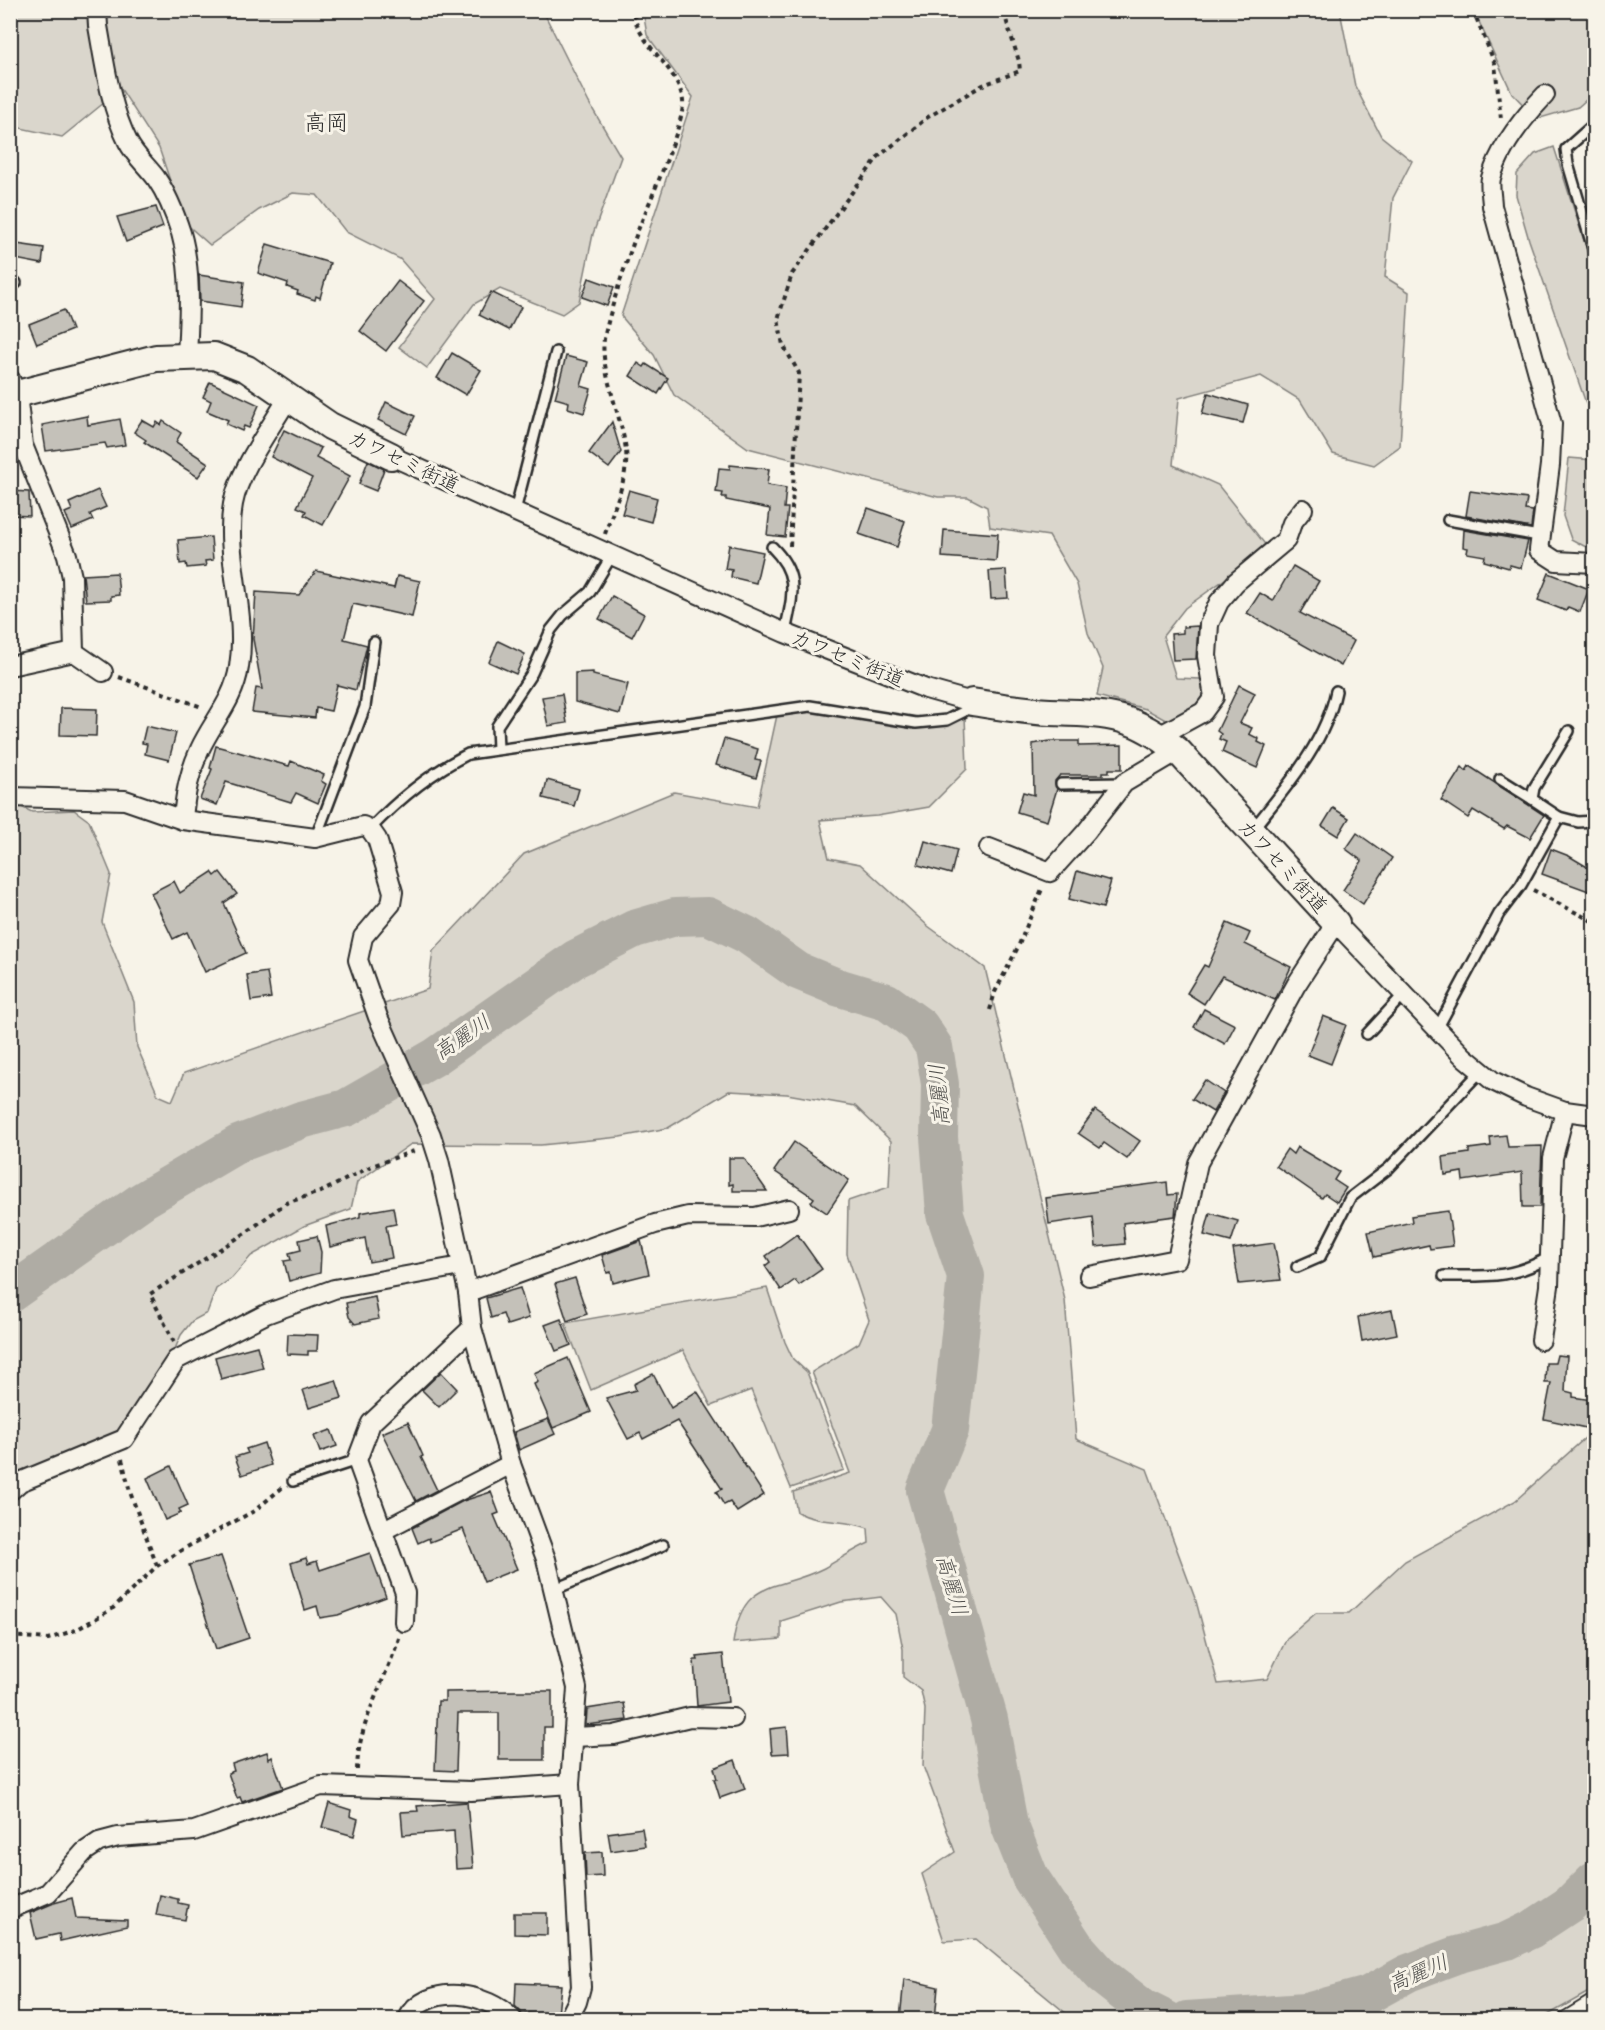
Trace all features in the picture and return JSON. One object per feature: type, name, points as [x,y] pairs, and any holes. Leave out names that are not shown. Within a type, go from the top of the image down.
[{"type":"street","points":[[97,10],[98,26],[118,120],[129,144],[165,194],[181,232],[189,304],[187,356]]},
{"type":"street","points":[[1545,95],[1522,119],[1504,149],[1490,180],[1492,206],[1552,424],[1550,465],[1539,550],[1556,561],[1594,563]]},
{"type":"street","name":"カワセミ街道","points":[[13,390],[156,358],[214,356],[247,369],[330,426],[391,456],[785,633],[926,689],[972,702],[1013,708],[1091,712],[1116,716],[1140,724],[1169,743],[1336,923],[1437,1029],[1481,1071],[1526,1097],[1565,1111],[1594,1115]]},
{"type":"street","points":[[13,390],[23,445],[67,555],[72,577],[74,652]]},
{"type":"street","points":[[183,820],[186,784],[201,747],[233,692],[239,667],[243,626],[231,525],[234,501],[242,479],[288,398]]},
{"type":"street","points":[[989,848],[1050,872],[1086,832],[1124,783],[1203,712],[1214,697],[1207,656],[1209,624],[1218,602],[1236,582],[1286,540],[1292,523],[1303,509]]},
{"type":"street","points":[[10,666],[74,652],[103,672]]},
{"type":"street","points":[[10,797],[124,800],[183,820],[315,838],[363,826],[370,829],[378,839],[393,892],[391,904],[363,937],[358,960],[378,1017],[433,1139],[468,1292],[472,1328],[511,1464],[555,1589],[577,1688],[570,1784],[581,1987],[577,2002],[568,2019]]},
{"type":"street","points":[[1089,1276],[1177,1259],[1198,1163],[1296,985],[1336,923]]},
{"type":"street","points":[[1541,1340],[1549,1286],[1548,1257],[1553,1158],[1565,1111]]},
{"type":"street","points":[[468,1292],[655,1224],[688,1216],[755,1216],[789,1209]]},
{"type":"street","points":[[10,1491],[20,1482],[124,1438],[170,1369],[182,1357],[266,1314],[334,1289],[461,1266]]},
{"type":"street","points":[[404,1622],[405,1593],[357,1460],[371,1423],[472,1328]]},
{"type":"street","points":[[384,1530],[511,1464]]},
{"type":"street","points":[[574,1737],[614,1735],[690,1716],[733,1718]]},
{"type":"street","points":[[10,1909],[48,1893],[84,1852],[99,1842],[118,1837],[194,1831],[321,1786],[357,1785],[409,1791],[471,1791],[570,1784]]},
{"type":"street","points":[[407,2019],[411,2011],[422,2003],[442,1996],[468,1995],[490,2001],[513,2019]]},
{"type":"street","points":[[1568,2019],[1594,2004]]},
{"type":"lane","points":[[1594,124],[1566,149],[1568,164],[1594,252]]},
{"type":"lane","points":[[515,511],[556,352]]},
{"type":"lane","points":[[1448,520],[1539,536]]},
{"type":"lane","points":[[772,547],[787,562],[792,577],[785,633]]},
{"type":"lane","points":[[498,749],[496,726],[532,673],[551,630],[563,615],[590,592],[606,553]]},
{"type":"lane","points":[[315,838],[365,706],[374,642]]},
{"type":"lane","points":[[1252,831],[1310,752],[1332,712],[1336,691]]},
{"type":"lane","points":[[370,829],[395,803],[440,768],[468,754],[810,706],[916,723],[947,720],[963,712],[972,702]]},
{"type":"lane","points":[[1532,799],[1534,788],[1569,731]]},
{"type":"lane","points":[[1500,779],[1558,817],[1578,822],[1594,821]]},
{"type":"lane","points":[[1061,784],[1124,783]]},
{"type":"lane","points":[[1437,1029],[1499,914],[1521,885],[1558,817]]},
{"type":"lane","points":[[1367,1034],[1404,994]]},
{"type":"lane","points":[[1297,1267],[1320,1257],[1350,1198],[1389,1168],[1481,1071]]},
{"type":"lane","points":[[1444,1276],[1498,1276],[1525,1270],[1548,1257]]},
{"type":"lane","points":[[293,1481],[357,1460]]},
{"type":"lane","points":[[555,1589],[663,1545]]},
{"type":"path","points":[[606,553],[626,454],[622,426],[603,354],[604,336],[637,233],[672,143],[683,103],[672,76],[638,31],[633,10]]},
{"type":"path","points":[[787,562],[790,545],[799,373],[780,336],[778,319],[792,273],[878,157],[928,117],[983,85],[1020,71],[1003,10]]},
{"type":"path","points":[[1473,10],[1495,64],[1504,149]]},
{"type":"path","points":[[103,672],[222,714]]},
{"type":"path","points":[[990,1010],[995,992],[1018,947],[1050,872]]},
{"type":"path","points":[[1521,885],[1594,922]]},
{"type":"path","points":[[182,1357],[150,1294],[248,1232],[286,1203],[323,1191],[433,1139]]},
{"type":"path","points":[[124,1438],[122,1458],[130,1492],[157,1566]]},
{"type":"path","points":[[10,1636],[48,1639],[76,1630],[112,1609],[157,1566],[185,1548],[254,1511],[276,1491],[293,1481]]},
{"type":"path","points":[[357,1785],[357,1748],[404,1622]]},
{"type":"shaded area","points":[[10,11],[543,11],[589,103],[621,157],[593,234],[579,302],[562,314],[500,289],[474,304],[427,368],[399,347],[435,299],[400,259],[346,232],[317,195],[293,193],[259,210],[210,245],[184,222],[159,148],[121,89],[62,137],[11,126]]},
{"type":"shaded area","points":[[643,11],[1340,11],[1355,86],[1381,136],[1412,161],[1393,198],[1385,277],[1409,292],[1400,446],[1374,465],[1333,454],[1300,400],[1261,376],[1179,398],[1173,465],[1218,485],[1268,548],[1185,608],[1163,636],[1176,678],[1200,679],[1209,695],[1197,708],[1169,722],[1146,709],[1097,696],[1103,668],[1088,633],[1077,584],[1049,536],[990,527],[987,507],[968,497],[938,497],[748,448],[674,395],[654,355],[621,316],[693,97],[647,35]]},
{"type":"shaded area","points":[[1474,11],[1594,11],[1594,93],[1578,107],[1537,119],[1512,93]]},
{"type":"shaded area","points":[[1554,147],[1594,272],[1594,395],[1588,409],[1529,240],[1516,195],[1517,174],[1535,154]]},
{"type":"shaded area","points":[[1569,458],[1594,460],[1594,547],[1584,546],[1571,539],[1563,516]]},
{"type":"shaded area","points":[[811,711],[910,726],[949,723],[965,716],[967,769],[929,807],[877,816],[820,820],[829,858],[860,864],[928,926],[985,968],[1065,1300],[1076,1439],[1147,1469],[1196,1601],[1218,1684],[1267,1679],[1287,1638],[1316,1613],[1349,1613],[1405,1561],[1515,1501],[1594,1430],[1594,1989],[1541,2019],[1073,2019],[976,1939],[944,1941],[922,1874],[955,1852],[923,1766],[925,1709],[921,1691],[903,1677],[903,1649],[896,1614],[881,1597],[841,1602],[781,1621],[781,1639],[733,1643],[744,1607],[753,1597],[764,1590],[824,1568],[869,1543],[868,1528],[805,1516],[797,1512],[793,1492],[850,1473],[812,1372],[859,1343],[869,1320],[847,1254],[848,1201],[889,1187],[891,1141],[855,1106],[787,1094],[729,1091],[668,1128],[620,1137],[541,1145],[411,1144],[357,1182],[351,1209],[304,1226],[251,1256],[232,1278],[216,1289],[207,1313],[192,1321],[181,1335],[172,1356],[124,1434],[11,1480],[10,802],[32,812],[74,810],[89,821],[111,874],[102,922],[134,1002],[137,1047],[158,1095],[172,1101],[184,1073],[428,989],[433,951],[524,854],[674,792],[757,807],[777,715]]},
{"type":"shaded area","points":[[767,1288],[785,1342],[793,1359],[807,1372],[844,1470],[791,1488],[751,1390],[711,1406],[683,1350],[591,1390],[565,1323]]},
{"type":"building","points":[[156,207],[163,227],[126,242],[117,217]]},
{"type":"building","points":[[10,243],[44,248],[42,264],[10,258]]},
{"type":"building","points":[[267,244],[330,263],[320,298],[316,296],[315,300],[297,294],[298,291],[287,287],[288,283],[258,273]]},
{"type":"building","points":[[199,275],[244,282],[241,307],[200,301]]},
{"type":"building","points":[[589,278],[614,287],[607,306],[582,297]]},
{"type":"building","points":[[398,281],[424,301],[386,351],[360,331]]},
{"type":"building","points":[[491,292],[521,307],[509,330],[479,315]]},
{"type":"building","points":[[64,310],[72,330],[37,344],[29,324]]},
{"type":"building","points":[[452,353],[481,370],[466,395],[437,378]]},
{"type":"building","points":[[566,356],[588,362],[581,386],[591,389],[584,413],[568,408],[569,402],[555,398]]},
{"type":"building","points":[[638,363],[644,367],[646,364],[668,378],[658,394],[630,376]]},
{"type":"building","points":[[210,382],[259,405],[249,428],[244,426],[242,431],[226,424],[228,420],[207,411],[211,401],[203,397]]},
{"type":"building","points":[[1208,393],[1248,405],[1243,423],[1202,414]]},
{"type":"building","points":[[386,402],[415,416],[406,434],[378,420]]},
{"type":"building","points":[[87,416],[88,425],[120,419],[125,445],[107,448],[105,443],[46,451],[42,425]]},
{"type":"building","points":[[142,420],[154,427],[157,422],[161,425],[163,421],[181,433],[176,442],[208,463],[198,477],[144,442],[146,440],[134,432]]},
{"type":"building","points":[[612,422],[621,452],[609,468],[589,453]]},
{"type":"building","points":[[284,430],[321,448],[316,458],[350,476],[323,525],[304,515],[306,511],[297,507],[312,478],[271,457]]},
{"type":"building","points":[[368,461],[384,469],[376,491],[359,484]]},
{"type":"building","points":[[730,465],[769,469],[767,485],[786,488],[784,508],[788,508],[785,537],[767,535],[770,509],[726,500],[726,497],[722,497],[723,493],[716,492],[719,468],[730,469]]},
{"type":"building","points":[[98,490],[106,507],[90,514],[93,520],[72,529],[65,513],[72,510],[69,503]]},
{"type":"building","points":[[629,490],[657,498],[651,522],[622,514]]},
{"type":"building","points":[[10,491],[29,492],[30,516],[10,515]]},
{"type":"building","points":[[1470,491],[1527,499],[1525,510],[1533,511],[1531,528],[1466,516]]},
{"type":"building","points":[[868,508],[905,521],[897,547],[859,534]]},
{"type":"building","points":[[944,530],[998,534],[996,561],[942,557]]},
{"type":"building","points":[[1464,530],[1528,541],[1521,568],[1510,565],[1509,568],[1484,561],[1485,556],[1467,553],[1468,548],[1463,547]]},
{"type":"building","points":[[211,537],[213,560],[205,561],[206,566],[187,568],[186,563],[180,564],[178,540]]},
{"type":"building","points":[[729,545],[763,552],[756,583],[731,577],[732,570],[725,569]]},
{"type":"building","points":[[1293,566],[1319,581],[1300,613],[1354,641],[1341,666],[1247,613],[1260,593],[1273,601]]},
{"type":"building","points":[[1006,570],[1008,598],[991,599],[989,571]]},
{"type":"building","points":[[316,571],[394,588],[397,576],[420,581],[412,617],[353,604],[344,639],[367,645],[356,690],[337,685],[331,711],[316,708],[315,718],[252,712],[256,688],[262,689],[253,639],[256,592],[299,595]]},
{"type":"building","points":[[117,573],[119,595],[111,596],[111,600],[86,601],[83,575]]},
{"type":"building","points":[[1549,573],[1589,589],[1580,612],[1568,607],[1566,611],[1538,600]]},
{"type":"building","points":[[612,596],[644,614],[632,637],[599,619]]},
{"type":"building","points":[[1198,626],[1196,659],[1173,660],[1171,634],[1183,633],[1183,627]]},
{"type":"building","points":[[498,641],[525,654],[516,674],[489,662]]},
{"type":"building","points":[[593,672],[593,675],[628,684],[620,714],[575,702],[575,673]]},
{"type":"building","points":[[1239,685],[1255,693],[1240,723],[1252,728],[1249,734],[1266,746],[1257,768],[1222,752],[1226,742],[1219,739],[1221,734],[1217,731]]},
{"type":"building","points":[[562,694],[567,723],[548,726],[542,697]]},
{"type":"building","points":[[61,708],[97,709],[96,736],[60,735]]},
{"type":"building","points":[[146,726],[176,733],[169,760],[145,754],[147,744],[142,743]]},
{"type":"building","points":[[724,739],[758,749],[755,760],[761,761],[756,778],[716,765]]},
{"type":"building","points":[[1050,741],[1079,741],[1079,746],[1122,745],[1122,769],[1109,769],[1109,772],[1103,772],[1103,775],[1060,775],[1055,781],[1057,789],[1047,821],[1017,812],[1023,792],[1034,795],[1033,744]]},
{"type":"building","points":[[216,746],[289,766],[291,761],[324,775],[321,781],[326,784],[318,803],[296,793],[291,802],[226,782],[217,805],[200,799],[212,769],[210,768]]},
{"type":"building","points":[[1469,766],[1544,815],[1530,838],[1507,826],[1504,829],[1473,810],[1468,818],[1441,800],[1462,767],[1466,771]]},
{"type":"building","points":[[547,780],[579,789],[574,806],[543,798]]},
{"type":"building","points":[[1333,808],[1349,818],[1338,836],[1322,826]]},
{"type":"building","points":[[1357,833],[1392,858],[1363,904],[1343,890],[1362,861],[1346,849]]},
{"type":"building","points":[[925,841],[957,850],[951,874],[918,865]]},
{"type":"building","points":[[1551,849],[1569,856],[1594,871],[1594,893],[1542,874]]},
{"type":"building","points":[[1077,871],[1111,881],[1103,908],[1069,899]]},
{"type":"building","points":[[212,872],[215,876],[220,872],[237,894],[224,903],[246,953],[205,972],[187,932],[173,939],[151,893],[174,881],[180,893]]},
{"type":"building","points":[[1227,923],[1250,933],[1245,944],[1291,967],[1275,1000],[1222,976],[1204,1004],[1187,993],[1204,965],[1208,967]]},
{"type":"building","points":[[267,972],[271,998],[251,1001],[247,975]]},
{"type":"building","points":[[1204,1009],[1235,1025],[1225,1044],[1194,1027]]},
{"type":"building","points":[[1323,1016],[1346,1025],[1331,1064],[1308,1055]]},
{"type":"building","points":[[1205,1080],[1224,1093],[1213,1112],[1192,1099]]},
{"type":"building","points":[[1095,1110],[1140,1141],[1127,1159],[1104,1143],[1100,1148],[1078,1133]]},
{"type":"building","points":[[1506,1135],[1508,1147],[1542,1146],[1540,1207],[1523,1207],[1522,1172],[1463,1181],[1462,1172],[1445,1175],[1443,1157],[1469,1153],[1469,1149],[1491,1146],[1490,1137]]},
{"type":"building","points":[[794,1142],[849,1180],[827,1213],[811,1202],[814,1198],[774,1171]]},
{"type":"building","points":[[1297,1147],[1339,1172],[1334,1180],[1346,1188],[1337,1202],[1325,1194],[1322,1198],[1276,1166],[1287,1149],[1293,1154]]},
{"type":"building","points":[[729,1158],[744,1158],[767,1191],[733,1191],[733,1184],[729,1185]]},
{"type":"building","points":[[1167,1182],[1168,1195],[1177,1194],[1175,1216],[1123,1223],[1125,1244],[1096,1247],[1093,1217],[1049,1224],[1046,1198]]},
{"type":"building","points":[[393,1207],[396,1224],[386,1226],[392,1258],[369,1262],[365,1238],[330,1247],[326,1226],[360,1217],[360,1213]]},
{"type":"building","points":[[1448,1211],[1453,1246],[1430,1249],[1429,1245],[1374,1257],[1368,1232],[1412,1222],[1411,1216]]},
{"type":"building","points":[[1210,1213],[1238,1221],[1231,1242],[1204,1235]]},
{"type":"building","points":[[797,1234],[822,1269],[799,1285],[795,1280],[781,1290],[765,1266],[770,1262],[766,1256]]},
{"type":"building","points":[[317,1236],[321,1252],[320,1273],[289,1281],[284,1261],[291,1260],[289,1253],[301,1250],[299,1240]]},
{"type":"building","points":[[641,1241],[649,1274],[613,1283],[611,1272],[607,1273],[602,1255]]},
{"type":"building","points":[[1274,1243],[1281,1280],[1239,1284],[1233,1249]]},
{"type":"building","points":[[575,1278],[587,1314],[567,1321],[555,1284]]},
{"type":"building","points":[[520,1288],[529,1318],[507,1325],[503,1314],[491,1318],[486,1298]]},
{"type":"building","points":[[375,1297],[379,1319],[355,1324],[349,1317],[346,1303]]},
{"type":"building","points":[[1392,1310],[1397,1334],[1362,1341],[1358,1317]]},
{"type":"building","points":[[561,1319],[571,1345],[556,1351],[545,1325]]},
{"type":"building","points":[[288,1334],[318,1335],[317,1351],[308,1351],[308,1355],[287,1354]]},
{"type":"building","points":[[257,1346],[263,1368],[221,1379],[215,1357]]},
{"type":"building","points":[[1557,1355],[1567,1356],[1565,1391],[1573,1393],[1573,1397],[1592,1400],[1586,1428],[1544,1419],[1551,1383],[1545,1383],[1546,1363],[1555,1363]]},
{"type":"building","points":[[568,1358],[591,1412],[553,1428],[534,1384],[538,1382],[534,1373]]},
{"type":"building","points":[[441,1372],[457,1389],[439,1407],[422,1390]]},
{"type":"building","points":[[653,1374],[671,1408],[697,1391],[764,1495],[737,1512],[730,1502],[724,1505],[716,1492],[722,1489],[677,1421],[643,1439],[640,1433],[628,1439],[606,1398],[636,1390],[634,1384]]},
{"type":"building","points":[[336,1380],[342,1398],[309,1408],[303,1390]]},
{"type":"building","points":[[548,1419],[555,1434],[519,1450],[514,1432]]},
{"type":"building","points":[[408,1422],[437,1490],[416,1501],[382,1433]]},
{"type":"building","points":[[331,1430],[337,1446],[320,1452],[314,1436]]},
{"type":"building","points":[[264,1443],[271,1465],[242,1475],[235,1457],[248,1453],[246,1449]]},
{"type":"building","points":[[171,1466],[188,1505],[179,1509],[181,1513],[165,1520],[147,1478]]},
{"type":"building","points":[[491,1492],[499,1513],[494,1515],[517,1569],[484,1582],[463,1529],[430,1542],[429,1538],[418,1543],[412,1528],[463,1501]]},
{"type":"building","points":[[370,1553],[386,1597],[338,1615],[320,1618],[317,1606],[305,1610],[291,1563],[306,1558],[308,1564],[317,1561],[320,1570]]},
{"type":"building","points":[[221,1556],[249,1638],[216,1649],[189,1565]]},
{"type":"building","points":[[723,1654],[728,1702],[697,1706],[694,1660],[698,1660],[697,1657]]},
{"type":"building","points":[[552,1691],[552,1727],[544,1727],[544,1760],[499,1760],[499,1713],[458,1713],[456,1771],[435,1770],[438,1701],[445,1701],[445,1692]]},
{"type":"building","points":[[624,1703],[627,1720],[586,1725],[587,1709]]},
{"type":"building","points":[[787,1727],[789,1753],[772,1754],[770,1729]]},
{"type":"building","points":[[267,1752],[269,1759],[272,1757],[283,1788],[242,1802],[240,1797],[237,1798],[228,1773],[234,1771],[232,1764]]},
{"type":"building","points":[[735,1760],[745,1789],[720,1798],[714,1779],[717,1779],[714,1768]]},
{"type":"building","points":[[467,1802],[473,1868],[456,1869],[454,1831],[403,1835],[401,1812],[418,1811],[417,1806]]},
{"type":"building","points":[[329,1803],[351,1810],[350,1816],[358,1819],[354,1836],[322,1827]]},
{"type":"building","points":[[642,1828],[645,1846],[611,1851],[608,1833]]},
{"type":"building","points":[[602,1852],[603,1876],[586,1877],[585,1853]]},
{"type":"building","points":[[160,1895],[178,1899],[178,1903],[188,1905],[185,1920],[156,1915]]},
{"type":"building","points":[[72,1898],[76,1918],[127,1920],[127,1926],[60,1941],[59,1934],[36,1939],[30,1913]]},
{"type":"building","points":[[514,1913],[547,1913],[547,1935],[514,1934]]},
{"type":"building","points":[[904,1979],[938,1987],[935,2019],[900,2019]]},
{"type":"building","points":[[516,1983],[561,1985],[558,2015],[522,2013],[515,2006]]},
{"type":"waterway","name":"高麗川","points":[[10,1294],[143,1200],[238,1144],[301,1120],[346,1108],[435,1057],[575,959],[634,929],[675,917],[708,916],[747,935],[798,971],[837,987],[887,1002],[920,1026],[934,1047],[940,1084],[939,1137],[945,1214],[966,1276],[950,1430],[925,1490],[989,1719],[1009,1824],[1030,1877],[1076,1947],[1102,1976],[1143,2008],[1167,2020]]},
{"type":"waterway","name":"高麗川","points":[[1187,2020],[1306,2012],[1368,1995],[1408,1973],[1456,1955],[1507,1941],[1532,1929],[1570,1904],[1594,1880]]},
{"type":"district","name":"高岡","points":[[326,122]]}]
